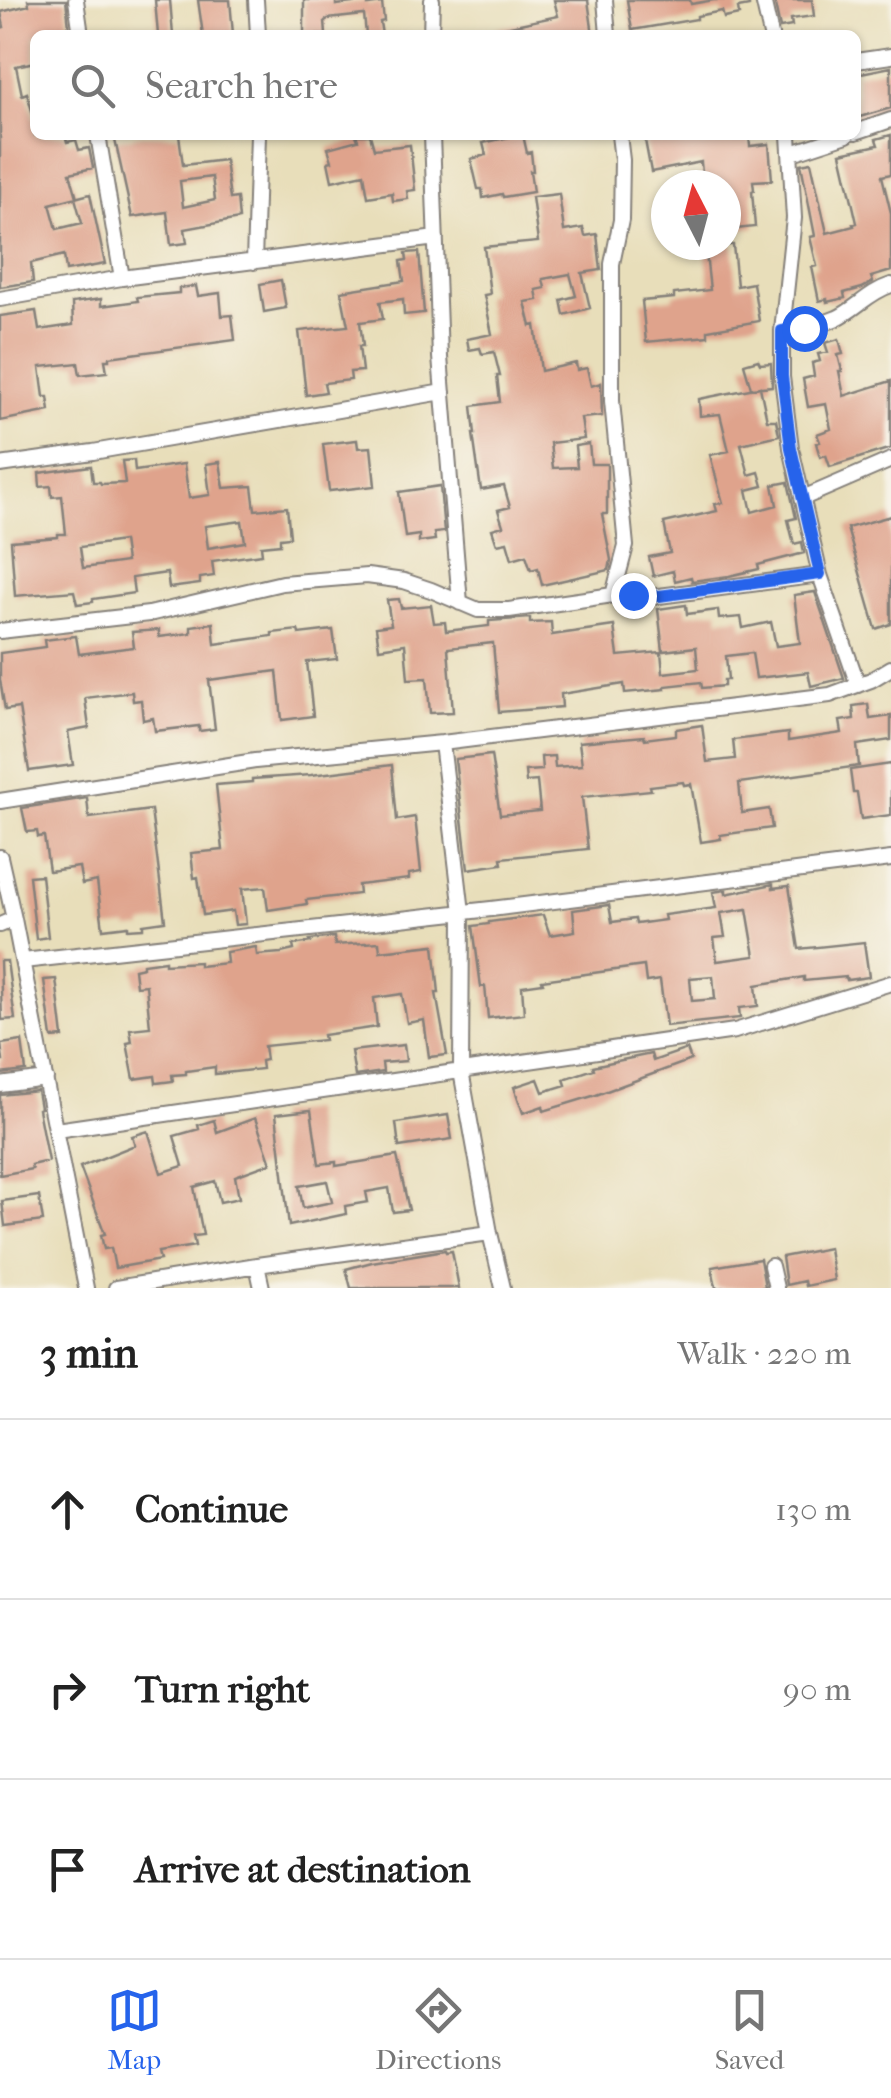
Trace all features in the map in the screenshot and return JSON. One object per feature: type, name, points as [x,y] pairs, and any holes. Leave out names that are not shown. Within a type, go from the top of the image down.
[{"type":"street","points":[[76,0],[81,30]]},
{"type":"street","points":[[256,0],[258,30]]},
{"type":"street","points":[[431,30],[432,0]]},
{"type":"street","points":[[604,0],[607,30]]},
{"type":"street","points":[[763,0],[770,30]]},
{"type":"street","points":[[861,60],[891,56]]},
{"type":"street","points":[[861,130],[891,120]]},
{"type":"street","points":[[99,140],[122,278]]},
{"type":"street","points":[[254,262],[258,140]]},
{"type":"street","points":[[432,140],[443,392],[460,603]]},
{"type":"street","points":[[613,595],[626,546],[612,401],[612,264],[621,220],[620,140]]},
{"type":"street","points":[[790,140],[794,218],[782,331],[782,376],[791,448],[820,574],[858,685]]},
{"type":"street","points":[[792,153],[831,140]]},
{"type":"street","points":[[0,299],[122,278],[436,238]]},
{"type":"street","points":[[782,331],[837,318],[871,293],[891,285]]},
{"type":"street","points":[[0,465],[443,392]]},
{"type":"street","points":[[802,498],[891,460]]},
{"type":"street","points":[[0,631],[149,614],[282,583],[367,576],[404,581],[478,610],[509,610],[613,595],[659,596],[820,574]]},
{"type":"street","points":[[0,802],[255,761],[442,744],[830,694],[891,668]]},
{"type":"street","points":[[442,744],[462,912],[460,1071],[503,1288]]},
{"type":"street","points":[[0,857],[7,922],[23,962],[86,1288]]},
{"type":"street","points":[[23,962],[891,859]]},
{"type":"street","points":[[56,1130],[736,1031],[891,983]]},
{"type":"street","points":[[0,1086],[46,1079]]},
{"type":"street","points":[[116,1288],[490,1232]]},
{"type":"street","points":[[257,1265],[262,1288]]},
{"type":"street","points":[[771,1266],[776,1288]]},
{"type":"building","points":[[28,0],[66,0],[69,26],[65,30],[30,30],[30,63],[16,66],[22,95],[27,93],[30,104],[30,140],[76,140],[79,150],[89,148],[93,168],[70,173],[77,197],[50,204],[57,229],[82,223],[75,198],[90,194],[105,264],[66,271],[64,255],[31,263],[33,282],[0,287],[0,28],[4,27],[1,12],[29,5]]},
{"type":"building","points":[[155,0],[170,0],[173,30],[158,30]]},
{"type":"building","points":[[198,0],[230,0],[233,30],[202,30]]},
{"type":"building","points":[[304,0],[336,0],[336,5],[382,3],[381,30],[366,30],[364,15],[328,19],[326,30],[304,30]]},
{"type":"building","points":[[554,0],[588,0],[592,30],[496,30],[496,29],[558,16]]},
{"type":"building","points":[[627,0],[690,0],[691,4],[749,0],[749,6],[738,8],[739,15],[724,18],[722,11],[632,30]]},
{"type":"building","points":[[774,0],[812,0],[814,16],[791,19],[792,26],[780,28]]},
{"type":"building","points":[[891,67],[891,108],[861,117],[861,73]]},
{"type":"building","points":[[891,135],[891,174],[882,176],[891,213],[891,271],[871,277],[873,282],[844,293],[845,298],[819,301],[810,237],[815,236],[801,164],[811,162],[827,233],[854,226],[857,223],[841,153],[878,145],[876,139]]},
{"type":"building","points":[[115,140],[180,140],[183,165],[225,160],[230,199],[237,198],[239,219],[185,229],[187,243],[171,245],[167,212],[132,217]],"holes":[[[212,177],[215,200],[183,207],[180,181]]]},
{"type":"building","points":[[358,140],[371,140],[374,149],[410,145],[415,190],[407,191],[408,199],[393,201],[392,193],[368,197],[364,174],[332,181],[328,148]]},
{"type":"building","points":[[524,140],[527,153],[531,152],[533,192],[483,198],[471,159],[486,155],[483,143]]},
{"type":"building","points":[[645,140],[749,140],[750,146],[769,144],[772,180],[753,181],[755,227],[741,228],[741,170],[702,170],[701,162],[651,172]]},
{"type":"building","points":[[559,194],[564,231],[583,228],[585,236],[597,234],[601,270],[582,273],[590,308],[564,315],[561,300],[576,296],[570,274],[543,279],[545,288],[536,290],[538,300],[525,302],[531,326],[535,325],[541,371],[576,363],[577,370],[587,368],[591,386],[601,383],[602,416],[581,418],[584,439],[550,443],[553,468],[577,467],[575,446],[589,444],[591,464],[607,464],[607,514],[602,514],[611,560],[609,570],[542,585],[538,568],[531,570],[526,555],[512,559],[507,542],[497,544],[492,529],[503,526],[498,510],[510,507],[504,486],[481,490],[472,406],[500,402],[500,376],[494,352],[469,350],[467,339],[492,334],[484,295],[490,294],[484,247],[538,242],[532,197]]},
{"type":"building","points":[[419,252],[424,313],[404,315],[403,299],[380,302],[383,319],[360,322],[362,371],[350,372],[351,380],[324,383],[326,392],[306,395],[299,331],[348,326],[341,291],[404,281],[401,261],[407,260],[406,253]]},
{"type":"building","points":[[707,260],[734,260],[737,286],[753,283],[759,321],[708,330],[708,336],[646,342],[642,301],[710,290]]},
{"type":"building","points":[[281,280],[286,308],[264,312],[260,284]]},
{"type":"building","points":[[196,286],[198,296],[220,293],[222,316],[232,315],[235,340],[109,357],[105,360],[107,372],[80,375],[78,363],[40,367],[50,411],[0,421],[0,316],[36,311],[39,330],[73,325],[72,303],[101,299],[101,306],[138,301],[137,297],[179,293],[179,288]]},
{"type":"building","points":[[839,339],[844,396],[891,381],[891,448],[830,467],[826,455],[820,457],[816,443],[820,442],[817,434],[831,429],[826,404],[808,407],[803,379],[814,376],[812,363],[820,361],[818,354],[828,352],[825,343]]},
{"type":"building","points":[[758,360],[760,364],[771,363],[772,386],[751,388],[744,364]]},
{"type":"building","points":[[760,387],[767,420],[776,420],[779,435],[741,444],[749,475],[759,472],[763,486],[747,490],[752,512],[777,505],[773,485],[788,482],[796,518],[788,520],[794,544],[802,542],[804,553],[729,576],[675,581],[673,571],[653,576],[649,557],[670,553],[664,523],[717,511],[715,504],[723,503],[710,455],[729,451],[720,414],[700,416],[699,399]]},
{"type":"building","points":[[357,440],[358,448],[371,447],[375,486],[329,491],[323,444]]},
{"type":"building","points":[[134,460],[135,471],[184,464],[189,498],[210,495],[206,464],[220,462],[224,488],[252,486],[255,510],[287,507],[290,537],[280,538],[280,544],[261,546],[262,554],[212,561],[214,576],[200,578],[200,584],[169,588],[167,573],[132,578],[134,593],[93,602],[77,604],[74,591],[15,596],[11,541],[66,534],[62,496],[52,497],[51,486],[40,487],[39,473],[91,466],[93,482],[125,483],[122,461]],"holes":[[[242,521],[245,542],[208,548],[205,526]],[[123,541],[126,562],[83,568],[80,547]]]},
{"type":"building","points":[[440,486],[444,532],[434,533],[435,540],[419,542],[419,535],[405,537],[399,492]]},
{"type":"building","points":[[891,516],[891,624],[876,629],[847,528]]},
{"type":"building","points":[[815,592],[844,678],[811,686],[808,672],[756,678],[752,653],[726,656],[728,680],[724,680],[724,686],[702,688],[701,682],[625,693],[624,684],[561,694],[562,707],[499,712],[493,643],[448,648],[453,712],[430,713],[427,678],[408,679],[405,644],[379,648],[376,627],[391,625],[387,600],[399,599],[401,608],[431,605],[434,623],[445,622],[446,631],[489,626],[489,621],[530,618],[530,623],[551,622],[552,635],[614,626],[618,656],[661,652],[663,673],[698,669],[696,647],[663,651],[658,609],[686,605],[687,614],[718,610],[719,619],[741,617],[743,628],[771,622],[776,646],[800,643],[794,595]]},
{"type":"building","points":[[213,623],[215,644],[272,633],[333,630],[337,659],[307,662],[313,716],[282,720],[277,671],[209,680],[215,729],[199,731],[199,726],[155,731],[153,718],[143,720],[141,700],[133,701],[132,692],[85,698],[89,728],[68,732],[73,765],[29,771],[19,708],[5,710],[0,653],[45,647],[44,640],[76,636],[79,654],[134,647],[132,632],[159,630],[159,637],[191,633],[191,626]]},
{"type":"building","points":[[868,704],[870,719],[891,716],[891,740],[857,745],[859,766],[739,783],[742,813],[769,809],[772,828],[720,835],[721,839],[701,842],[691,784],[650,786],[651,790],[582,797],[588,849],[501,858],[502,864],[468,869],[455,759],[491,755],[500,815],[540,811],[537,781],[526,782],[525,771],[542,770],[541,757],[554,756],[555,767],[582,765],[579,742],[676,735],[676,729],[702,725],[707,762],[735,759],[733,740],[788,733],[788,741],[842,733],[840,721],[854,719],[853,706]]},
{"type":"building","points":[[891,764],[891,815],[861,819],[850,770]]},
{"type":"building","points":[[392,765],[397,820],[415,817],[421,872],[409,874],[409,879],[358,885],[359,894],[306,900],[307,904],[268,910],[265,887],[242,889],[246,924],[235,925],[233,911],[203,915],[191,853],[223,850],[216,785]]},
{"type":"building","points":[[87,798],[89,818],[151,810],[165,921],[143,924],[143,928],[103,929],[97,881],[82,884],[79,867],[49,871],[44,836],[38,837],[37,831],[27,832],[22,808]]},
{"type":"building","points":[[41,875],[48,937],[36,939],[29,876]]},
{"type":"building","points":[[773,884],[773,888],[789,886],[799,949],[864,942],[869,977],[804,981],[804,977],[756,985],[758,1006],[739,1008],[740,1018],[666,1026],[660,980],[646,982],[644,966],[522,986],[524,1014],[488,1018],[473,926],[543,915],[550,935],[575,931],[573,910],[609,905],[612,922],[635,919],[636,924],[665,920],[664,915],[716,908],[713,892],[726,890],[726,894]],"holes":[[[747,909],[755,956],[717,961],[714,938],[725,937],[721,913]],[[713,976],[715,999],[692,1001],[690,978]]]},
{"type":"building","points":[[334,937],[335,945],[379,942],[380,951],[434,945],[436,993],[447,1055],[429,1057],[424,1020],[407,1023],[402,994],[374,998],[377,1027],[323,1035],[324,1040],[264,1046],[266,1060],[261,1061],[262,1069],[215,1074],[215,1067],[186,1071],[172,1075],[173,1081],[156,1083],[155,1076],[134,1079],[127,1043],[132,1042],[130,1029],[150,1027],[146,985],[136,986],[134,969],[165,961],[199,962],[199,966],[227,963],[226,952],[256,947],[257,955],[281,953],[294,950],[293,945]]},
{"type":"building","points":[[0,961],[7,961],[15,1019],[2,1020]]},
{"type":"building","points":[[56,979],[63,1037],[52,1038],[44,980]]},
{"type":"building","points":[[22,1041],[26,1071],[0,1074],[1,1044]]},
{"type":"building","points":[[404,1045],[406,1061],[382,1063],[383,1072],[355,1076],[351,1051]]},
{"type":"building","points":[[687,1049],[691,1060],[544,1111],[543,1106],[523,1113],[514,1087],[538,1079],[543,1092],[566,1085],[564,1079],[594,1069],[593,1066],[651,1054],[653,1061]]},
{"type":"building","points":[[37,1091],[48,1161],[31,1165],[32,1169],[0,1175],[0,1095]]},
{"type":"building","points":[[311,1110],[319,1164],[336,1162],[336,1166],[397,1156],[409,1210],[393,1212],[389,1188],[366,1192],[368,1202],[345,1206],[346,1214],[289,1226],[276,1114]],"holes":[[[327,1181],[332,1202],[303,1208],[299,1186]]]},
{"type":"building","points":[[448,1115],[452,1139],[399,1147],[396,1123]]},
{"type":"building","points":[[255,1118],[271,1163],[235,1176],[239,1198],[220,1202],[215,1181],[194,1187],[203,1235],[193,1236],[195,1246],[158,1252],[160,1260],[115,1268],[111,1248],[104,1249],[101,1235],[105,1234],[80,1167],[135,1145],[132,1136],[148,1131],[161,1173],[183,1166],[174,1136],[214,1120],[217,1132]]},
{"type":"building","points":[[39,1196],[43,1221],[5,1226],[2,1201]]},
{"type":"building","points":[[829,1248],[834,1280],[786,1285],[782,1257]]},
{"type":"building","points":[[452,1251],[459,1288],[351,1288],[346,1269]]},
{"type":"building","points":[[760,1259],[765,1287],[716,1288],[712,1267]]},
{"type":"route","points":[[633,595],[659,596],[820,574],[791,448],[782,376],[782,331],[804,328]]}]
